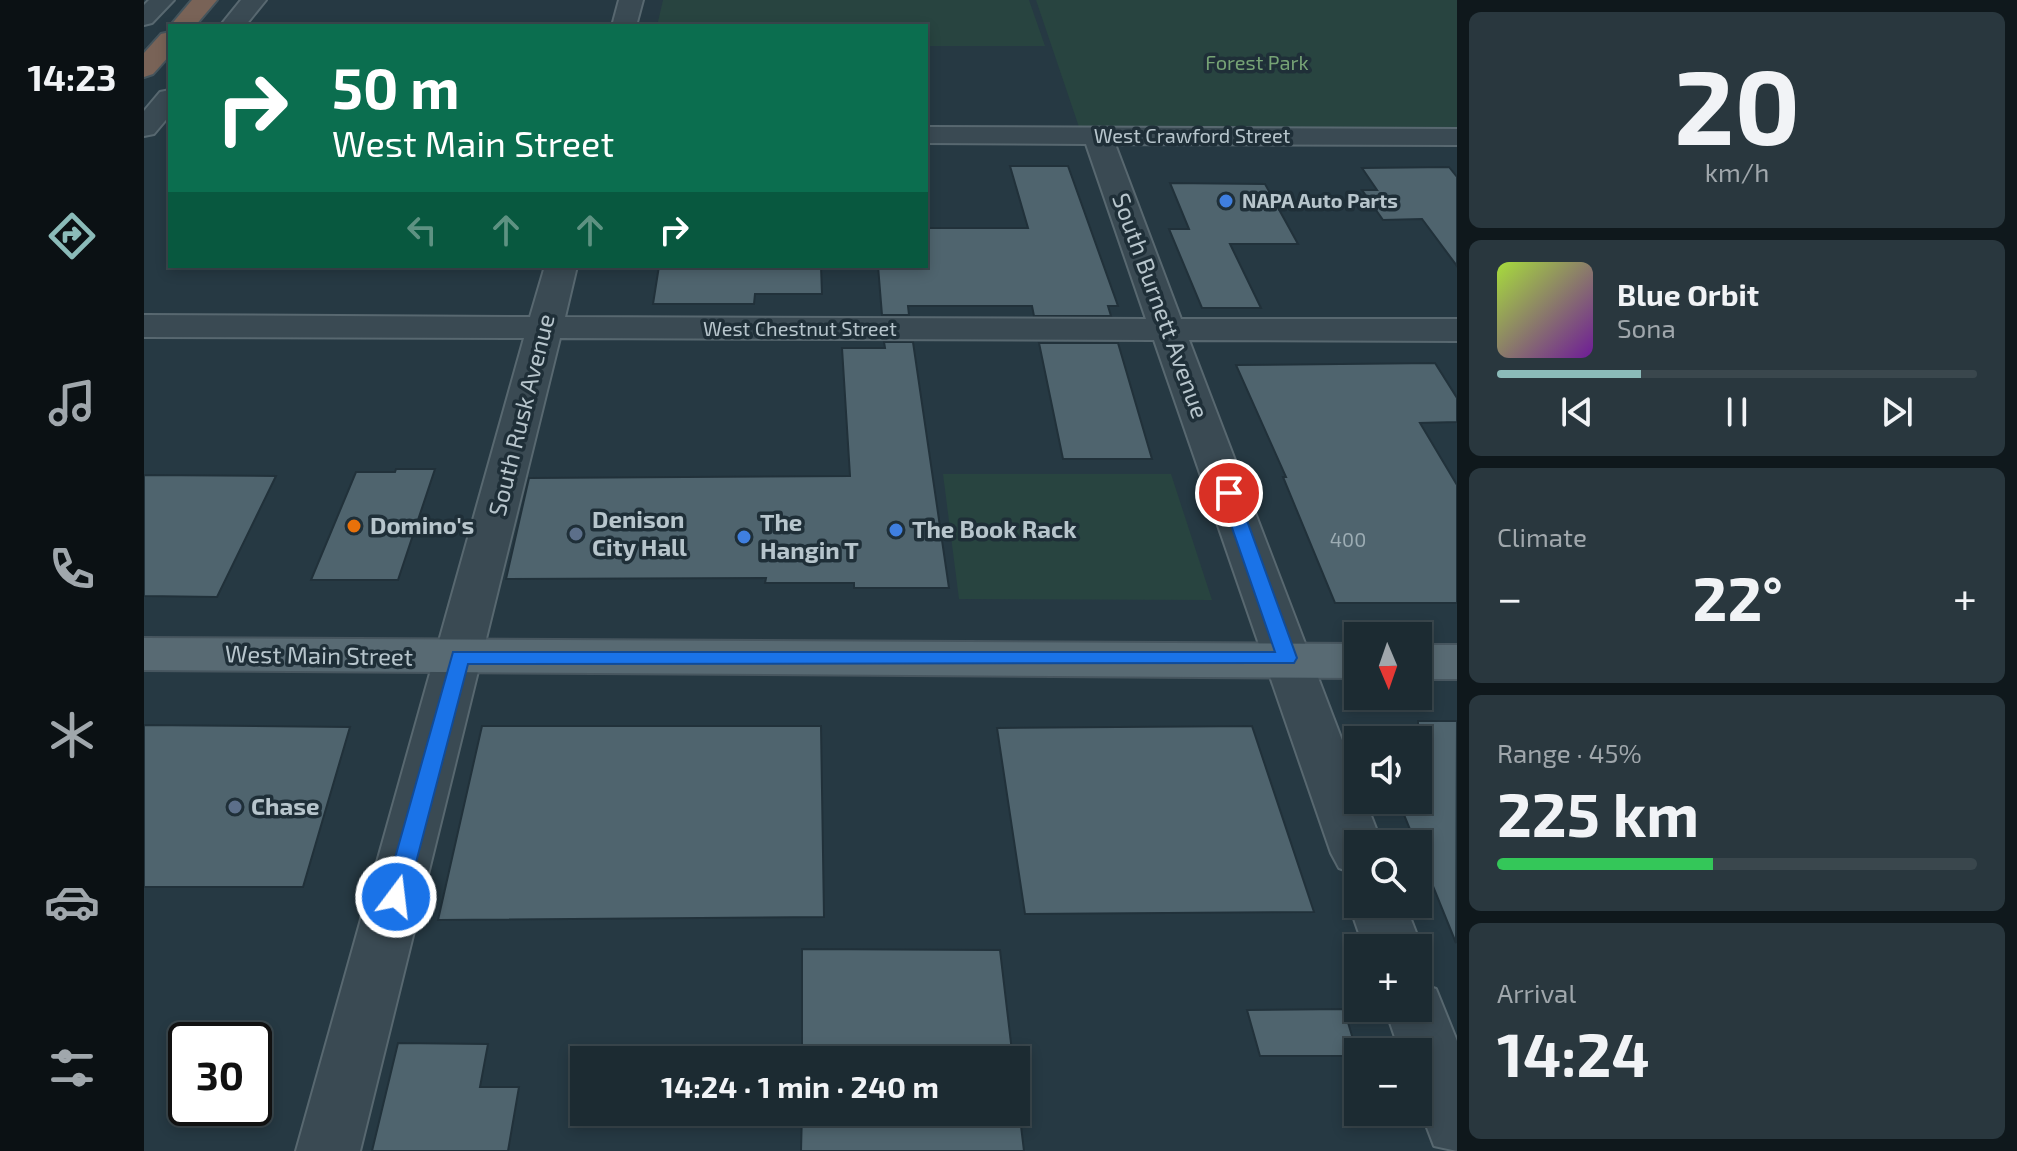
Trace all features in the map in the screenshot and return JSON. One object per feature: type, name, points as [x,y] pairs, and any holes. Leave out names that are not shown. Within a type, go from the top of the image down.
[{"type":"highway","points":[[184,24],[204,2]]},
{"type":"highway","points":[[144,69],[168,41]]},
{"type":"main road","name":"West Main Street","points":[[144,654],[1344,660]]},
{"type":"main road","points":[[1432,662],[1457,662]]},
{"type":"street","points":[[234,24],[254,0]]},
{"type":"street","points":[[625,24],[631,0]]},
{"type":"street","points":[[144,131],[168,101]]},
{"type":"street","points":[[144,131],[168,134]]},
{"type":"street","name":"West Crawford Street","points":[[928,135],[1457,137]]},
{"type":"street","name":"South Burnett Avenue","points":[[1097,135],[1350,830]]},
{"type":"street","name":"South Rusk Avenue","points":[[328,1151],[560,268]]},
{"type":"street","name":"West Chestnut Street","points":[[144,326],[1457,330]]},
{"type":"street","points":[[1420,1022],[1457,1125]]},
{"type":"green space","points":[[663,0],[1029,0],[1045,46],[928,46],[928,24],[657,24]]},
{"type":"green space","name":"Forest Park","points":[[1036,0],[1457,0],[1457,128],[1079,127]]},
{"type":"green space","points":[[943,474],[1171,474],[1212,600],[959,599]]},
{"type":"building","points":[[1010,166],[1068,166],[1118,306],[1108,306],[1111,316],[1034,316],[1032,306],[908,306],[909,315],[882,315],[878,268],[928,268],[928,228],[1028,228]]},
{"type":"building","points":[[1449,167],[1457,177],[1457,266],[1422,219],[1383,220],[1362,190],[1377,190],[1362,168]]},
{"type":"building","points":[[1170,183],[1265,184],[1298,244],[1230,244],[1261,308],[1202,308],[1169,229],[1189,229]]},
{"type":"building","points":[[659,268],[821,268],[822,294],[755,294],[754,304],[653,304]]},
{"type":"building","points":[[884,342],[913,342],[949,588],[854,588],[854,583],[765,583],[766,578],[506,579],[529,478],[850,476],[842,348],[885,348]]},
{"type":"building","points":[[1039,343],[1118,343],[1152,459],[1063,459]]},
{"type":"building","points":[[1435,363],[1457,398],[1457,422],[1420,423],[1457,485],[1457,603],[1335,603],[1283,477],[1286,477],[1236,365]]},
{"type":"building","points":[[396,469],[435,469],[398,580],[311,580],[356,472],[395,472]]},
{"type":"building","points":[[144,475],[276,476],[217,597],[144,596]]},
{"type":"building","points":[[1418,721],[1457,721],[1456,943],[1432,884],[1432,830],[1410,830],[1404,814],[1432,814],[1432,726],[1418,726]]},
{"type":"building","name":"Chase","points":[[144,725],[350,727],[303,887],[144,887]]},
{"type":"building","points":[[482,726],[821,726],[824,917],[438,920]]},
{"type":"building","points":[[1252,726],[1314,912],[1025,914],[997,728]]},
{"type":"building","points":[[802,949],[1000,950],[1011,1046],[802,1046]]},
{"type":"building","points":[[1344,1009],[1344,1022],[1348,1022],[1353,1038],[1344,1038],[1344,1056],[1260,1056],[1247,1010]]},
{"type":"building","points":[[398,1043],[488,1044],[480,1087],[519,1087],[508,1151],[372,1151]]},
{"type":"building","points":[[802,1126],[1021,1126],[1024,1151],[801,1151]]},
{"type":"place","name":"NAPA Auto Parts","points":[[1226,201]]},
{"type":"place","name":"Domino's","points":[[354,526]]},
{"type":"place","name":"The Book Rack","points":[[896,530]]},
{"type":"place","name":"Denison City Hall","points":[[576,534]]},
{"type":"place","name":"The Hangin T","points":[[744,537]]},
{"type":"place","name":"Chase","points":[[235,807]]},
{"type":"route","points":[[396,897],[460,657],[1287,658],[1229,493]]}]
